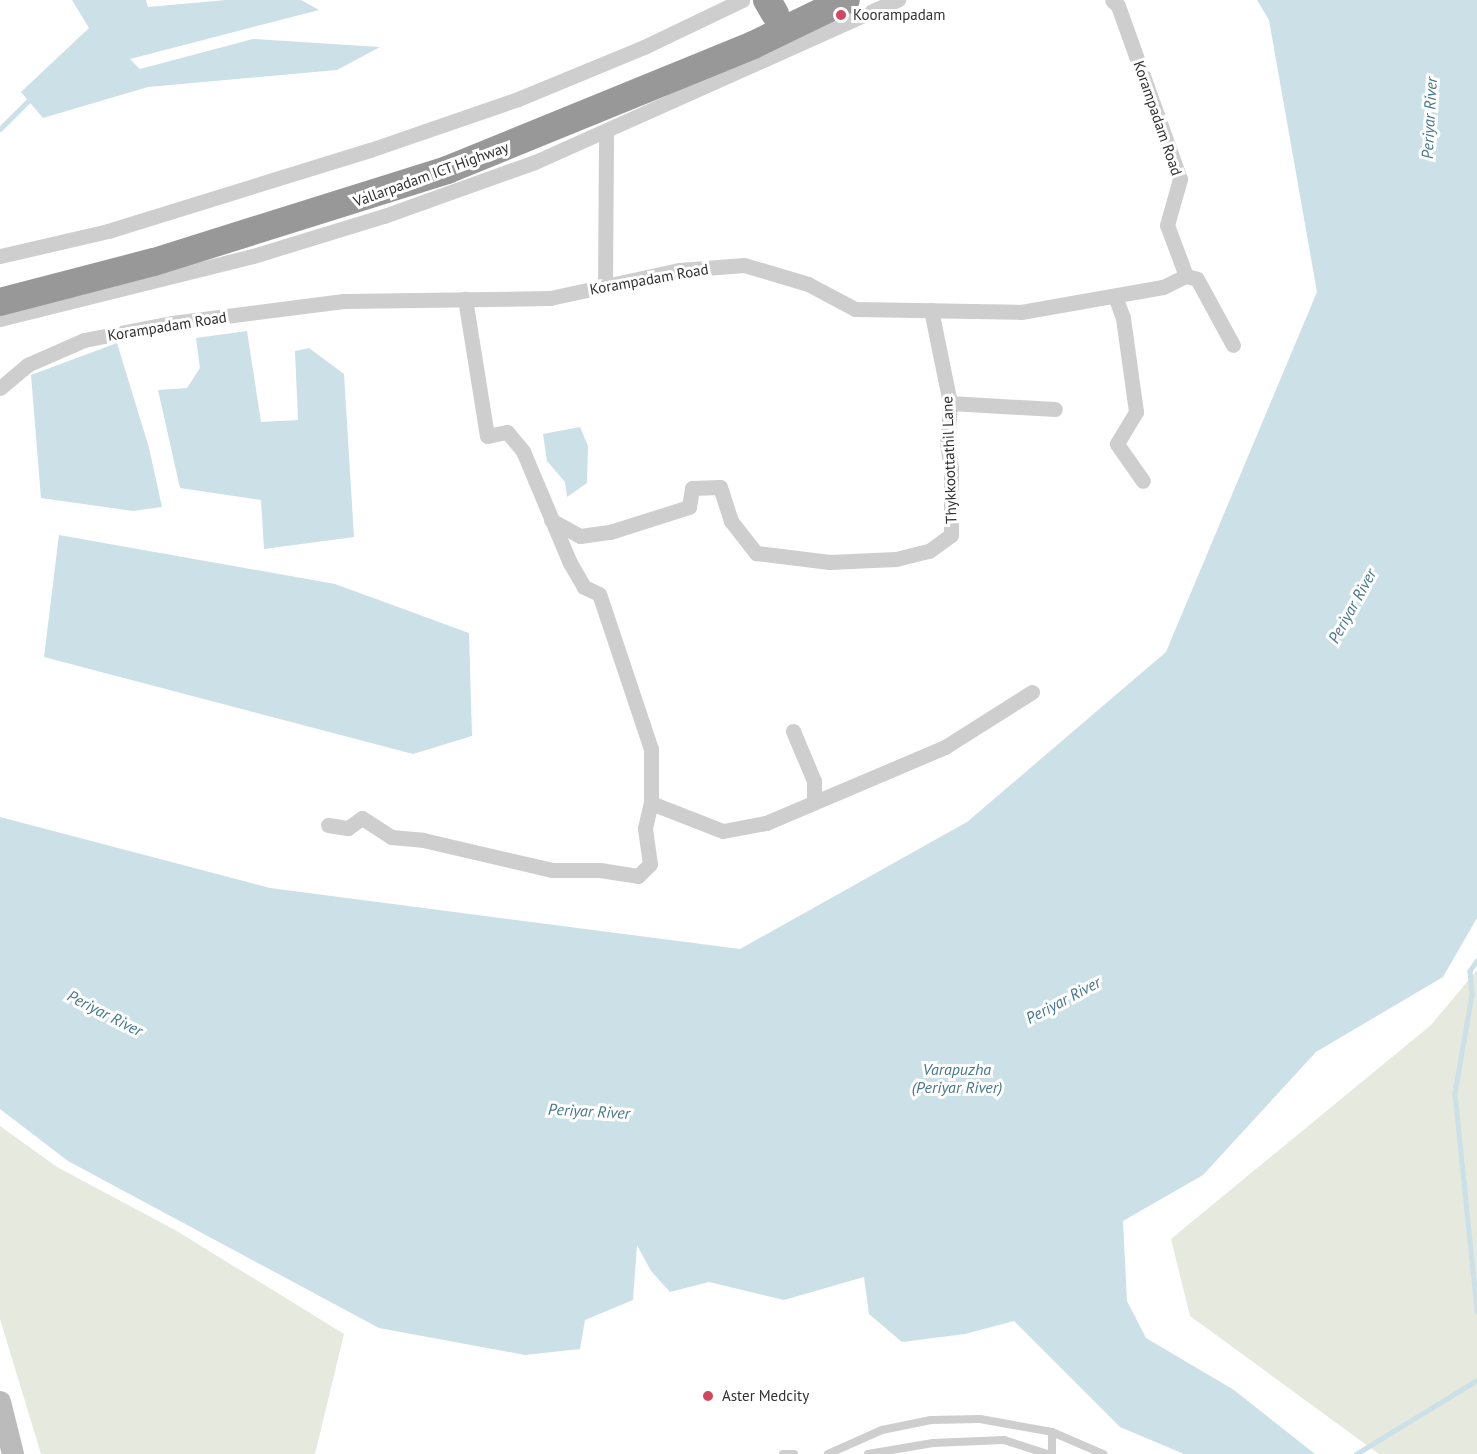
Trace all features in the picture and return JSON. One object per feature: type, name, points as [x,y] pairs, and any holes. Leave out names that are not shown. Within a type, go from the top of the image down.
[{"type":"highway","name":"Vallarpadam ICT Highway","points":[[0,281],[328,201],[542,115],[771,7],[803,0]]},
{"type":"highway","name":"Vallarpadam ICT Highway","points":[[0,302],[154,262],[328,201],[555,129],[758,54],[846,0]]},
{"type":"main road","points":[[0,1402],[13,1454]]},
{"type":"street","points":[[0,256],[108,231],[370,150],[518,99],[644,47],[742,0]]},
{"type":"street","points":[[0,319],[253,256],[373,219],[535,162],[606,131],[758,54],[898,0]]},
{"type":"street","name":"Korampadam Road","points":[[0,388],[27,365],[84,340],[172,323],[344,301],[550,298],[680,270],[744,265],[808,284],[855,309],[1021,312],[1163,287],[1186,276],[1167,225],[1180,179],[1118,6],[1112,0]]},
{"type":"street","points":[[605,286],[606,131]]},
{"type":"street","points":[[1186,276],[1197,279],[1233,345]]},
{"type":"street","points":[[1115,296],[1123,318],[1136,412],[1117,444],[1143,481]]},
{"type":"street","points":[[328,825],[348,828],[362,818],[391,837],[423,840],[552,870],[600,870],[638,876],[650,864],[645,828],[651,803],[651,749],[599,594],[584,586],[551,520],[523,451],[507,432],[487,436],[465,299]]},
{"type":"street","name":"Thykkoottathil Lane","points":[[551,520],[580,536],[610,532],[689,507],[692,488],[720,487],[731,522],[756,553],[829,562],[896,559],[929,550],[951,535],[951,466],[947,445],[950,403],[931,310]]},
{"type":"street","points":[[950,403],[1054,409]]},
{"type":"street","points":[[651,803],[723,831],[766,823],[945,747],[1032,692]]},
{"type":"street","points":[[793,731],[814,781],[814,802]]},
{"type":"lane","points":[[828,1454],[882,1430],[930,1420],[980,1419],[1052,1432],[1103,1454]]},
{"type":"lane","points":[[1052,1432],[1052,1454]]},
{"type":"lane","points":[[868,1454],[933,1443],[1005,1440],[1047,1454]]},
{"type":"lane","points":[[783,1454],[794,1454]]},
{"type":"shaded area","points":[[1477,970],[1477,1454],[1379,1454],[1190,1316],[1171,1239],[1431,1025]]},
{"type":"shaded area","points":[[0,1126],[57,1167],[175,1230],[344,1334],[315,1454],[41,1454],[0,1319]]},
{"type":"water","points":[[72,0],[146,0],[148,7],[226,0],[301,0],[319,10],[130,59],[140,69],[253,39],[380,47],[337,70],[148,87],[43,118],[21,92],[89,28]]},
{"type":"water","name":"Varapuzha (Periyar River)","points":[[1257,0],[1477,0],[1477,918],[1443,977],[1316,1052],[1203,1175],[1123,1221],[1127,1301],[1146,1338],[1234,1390],[1315,1454],[1184,1454],[1120,1427],[1014,1321],[965,1334],[902,1342],[869,1314],[864,1277],[784,1300],[709,1282],[670,1292],[651,1271],[637,1245],[633,1300],[585,1320],[580,1349],[525,1355],[379,1328],[68,1161],[0,1109],[0,817],[270,888],[740,949],[967,822],[1166,652],[1317,292],[1269,20]]},
{"type":"water","points":[[247,331],[261,422],[298,420],[295,351],[309,348],[344,374],[354,537],[264,549],[261,500],[180,488],[158,390],[187,388],[200,368],[196,338]]},
{"type":"water","points":[[117,343],[149,448],[162,507],[133,511],[41,498],[31,375]]},
{"type":"water","points":[[580,427],[588,446],[587,483],[567,497],[565,482],[547,461],[543,434]]},
{"type":"water","points":[[59,535],[335,584],[469,633],[472,736],[413,754],[44,657]]},
{"type":"waterway","points":[[0,129],[31,98]]},
{"type":"waterway","points":[[1477,961],[1470,971],[1472,995],[1455,1093],[1477,1311]]},
{"type":"waterway","points":[[1356,1454],[1477,1380]]},
{"type":"place","name":"Koorampadam","points":[[841,15]]},
{"type":"place","name":"Aster Medcity","points":[[708,1396]]},
{"type":"water label","name":"Periyar River","points":[[1429,118]]},
{"type":"water label","name":"Periyar River","points":[[1352,606]]},
{"type":"water label","name":"Periyar River","points":[[1063,1000]]},
{"type":"water label","name":"Periyar River","points":[[105,1013]]},
{"type":"water label","name":"Periyar River","points":[[589,1111]]}]
